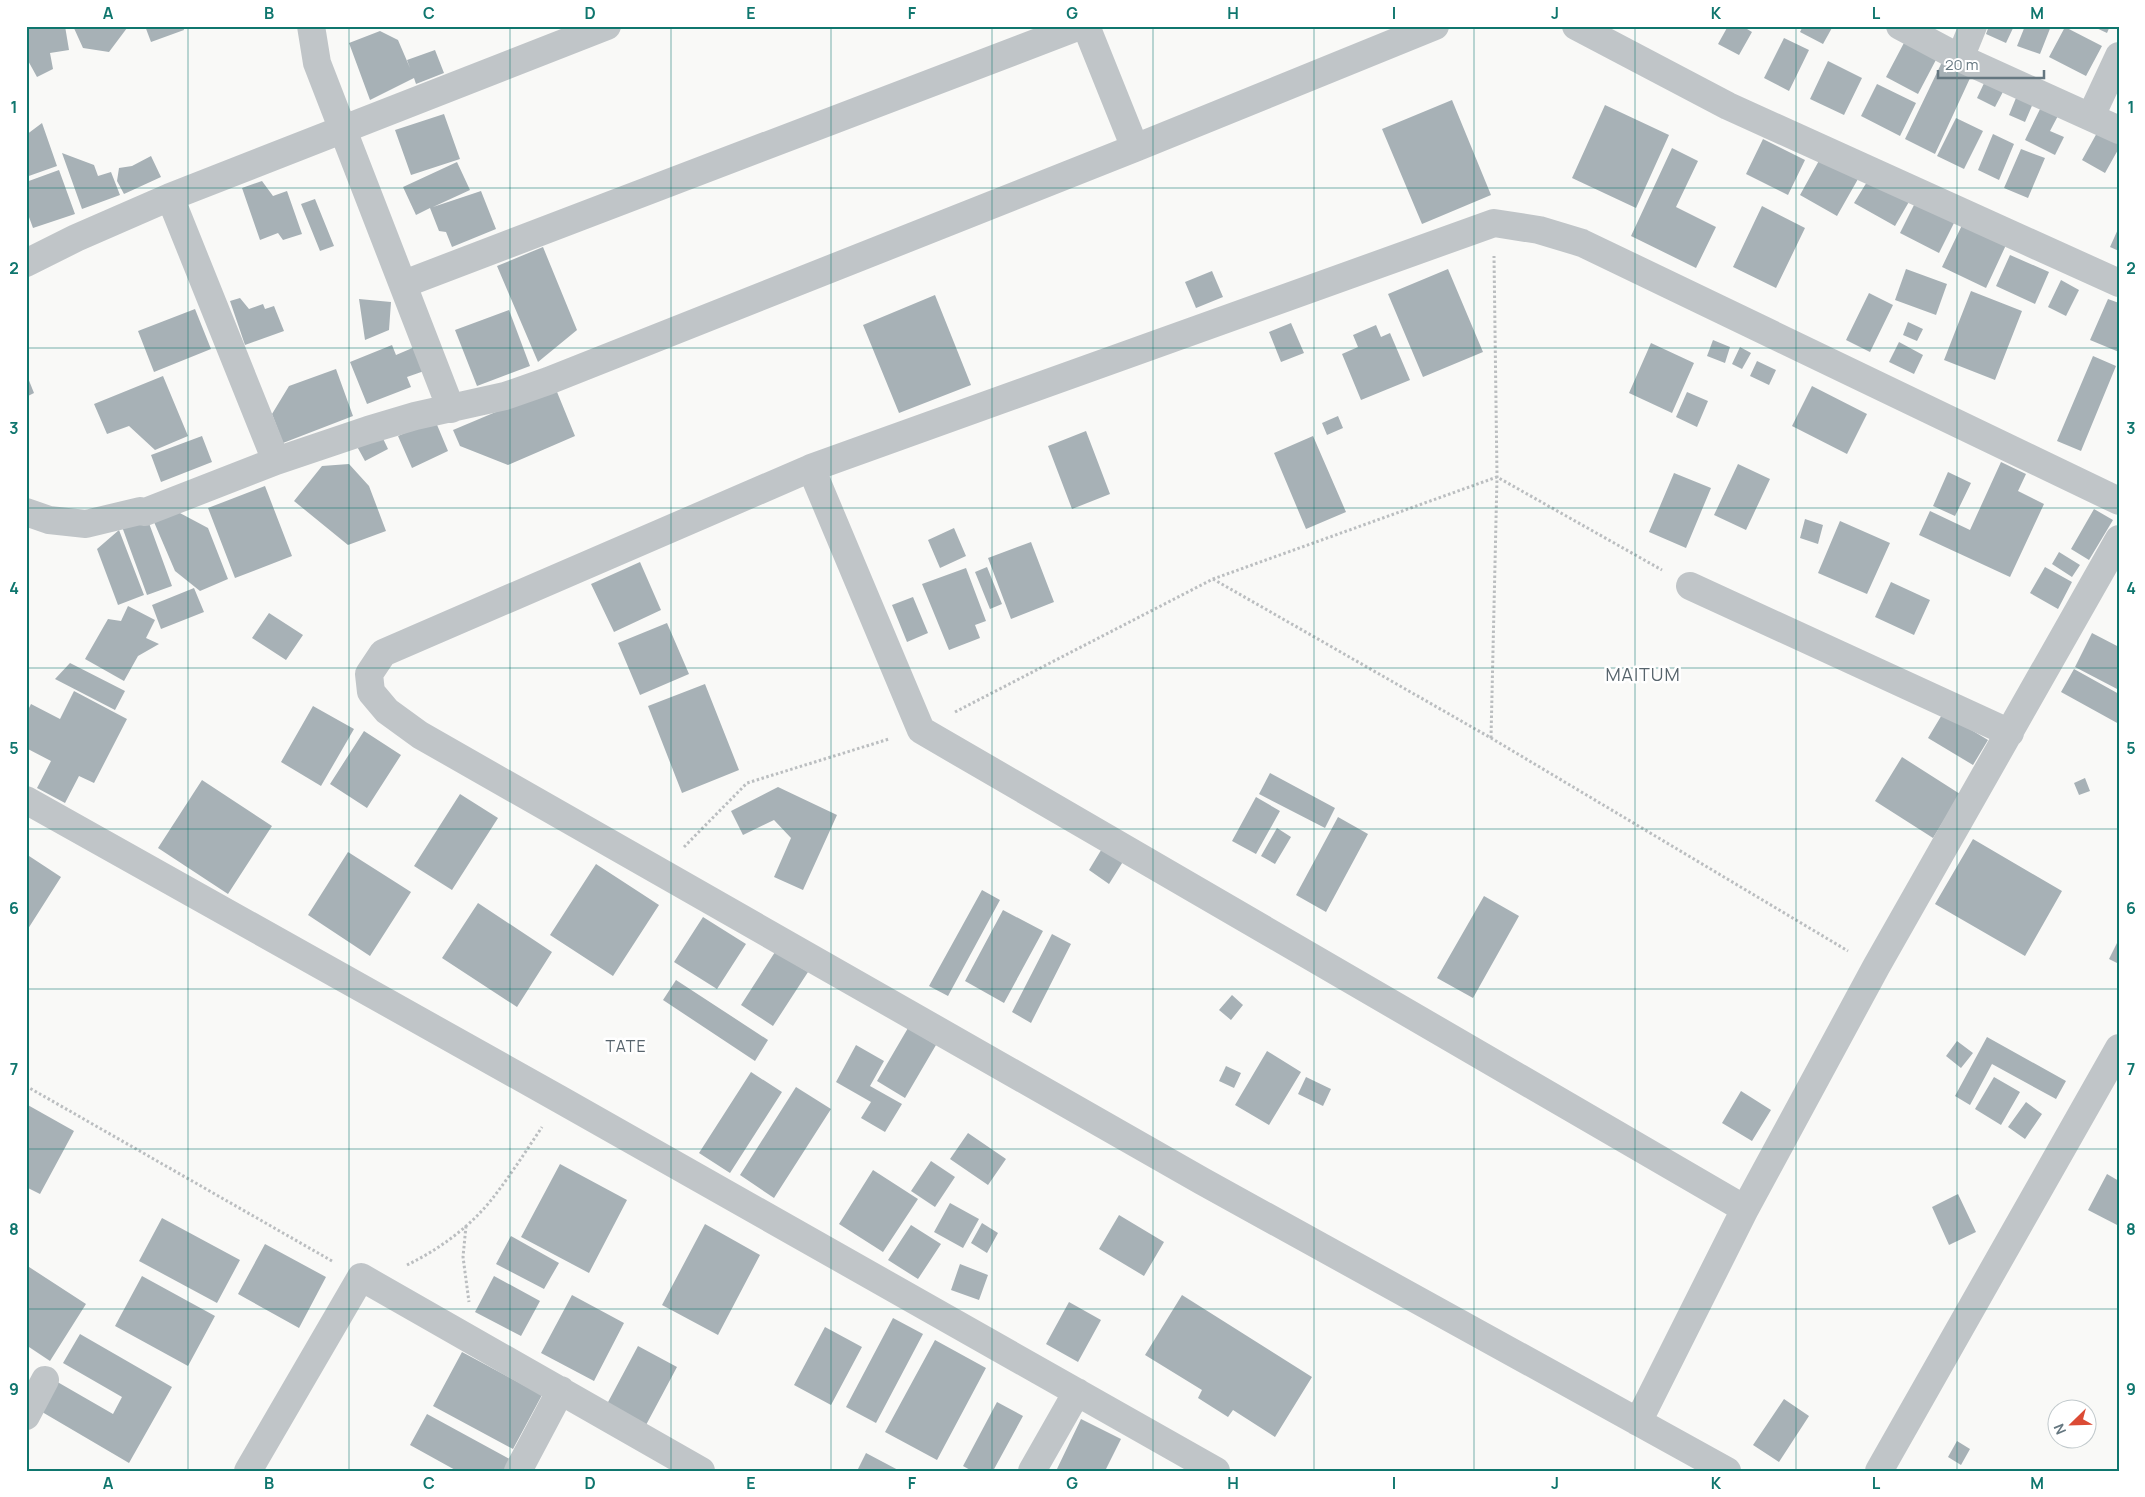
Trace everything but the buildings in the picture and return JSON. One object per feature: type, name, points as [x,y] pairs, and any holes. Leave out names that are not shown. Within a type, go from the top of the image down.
[{"type":"street","points":[[311,26],[318,63],[451,408]]},
{"type":"street","points":[[26,263],[76,238],[170,197],[607,26]]},
{"type":"street","points":[[404,284],[1080,26]]},
{"type":"street","points":[[1086,26],[1135,148]]},
{"type":"street","points":[[26,512],[49,520],[86,524],[140,511],[145,512],[276,461],[368,430],[415,416],[505,396],[548,381],[1135,148],[1435,26]]},
{"type":"street","points":[[1576,26],[1728,106],[2119,283]]},
{"type":"street","points":[[1900,26],[1960,58],[2119,130]]},
{"type":"street","points":[[1960,58],[1973,26]]},
{"type":"street","points":[[2091,116],[2119,56]]},
{"type":"street","points":[[170,197],[276,461]]},
{"type":"street","points":[[1727,1471],[1202,1181],[420,735],[387,711],[371,692],[369,674],[383,653],[811,468],[1494,223],[1539,230],[1582,243],[2119,502]]},
{"type":"street","points":[[811,468],[920,730],[1745,1209]]},
{"type":"street","points":[[1638,1422],[1745,1209],[1876,968],[2119,539]]},
{"type":"street","points":[[1690,586],[2010,732]]},
{"type":"street","points":[[26,800],[1216,1471]]},
{"type":"street","points":[[1879,1471],[2119,1048]]},
{"type":"street","points":[[248,1471],[361,1277],[701,1471]]},
{"type":"street","points":[[26,1416],[45,1380]]},
{"type":"street","points":[[518,1471],[561,1390]]},
{"type":"street","points":[[1032,1471],[1077,1392]]},
{"type":"path","points":[[1491,738],[1497,477],[1494,223]]},
{"type":"path","points":[[658,872],[747,784],[920,730],[1213,580],[1497,477],[1690,586]]},
{"type":"path","points":[[1213,580],[1491,738],[1876,968]]},
{"type":"path","points":[[26,1086],[361,1277],[399,1270],[429,1254],[466,1225],[491,1201],[561,1100]]},
{"type":"path","points":[[466,1225],[463,1257],[466,1285],[480,1345]]},
{"type":"district","name":"MAITUM","points":[[1643,675]]},
{"type":"district","name":"TATE","points":[[626,1046]]}]
